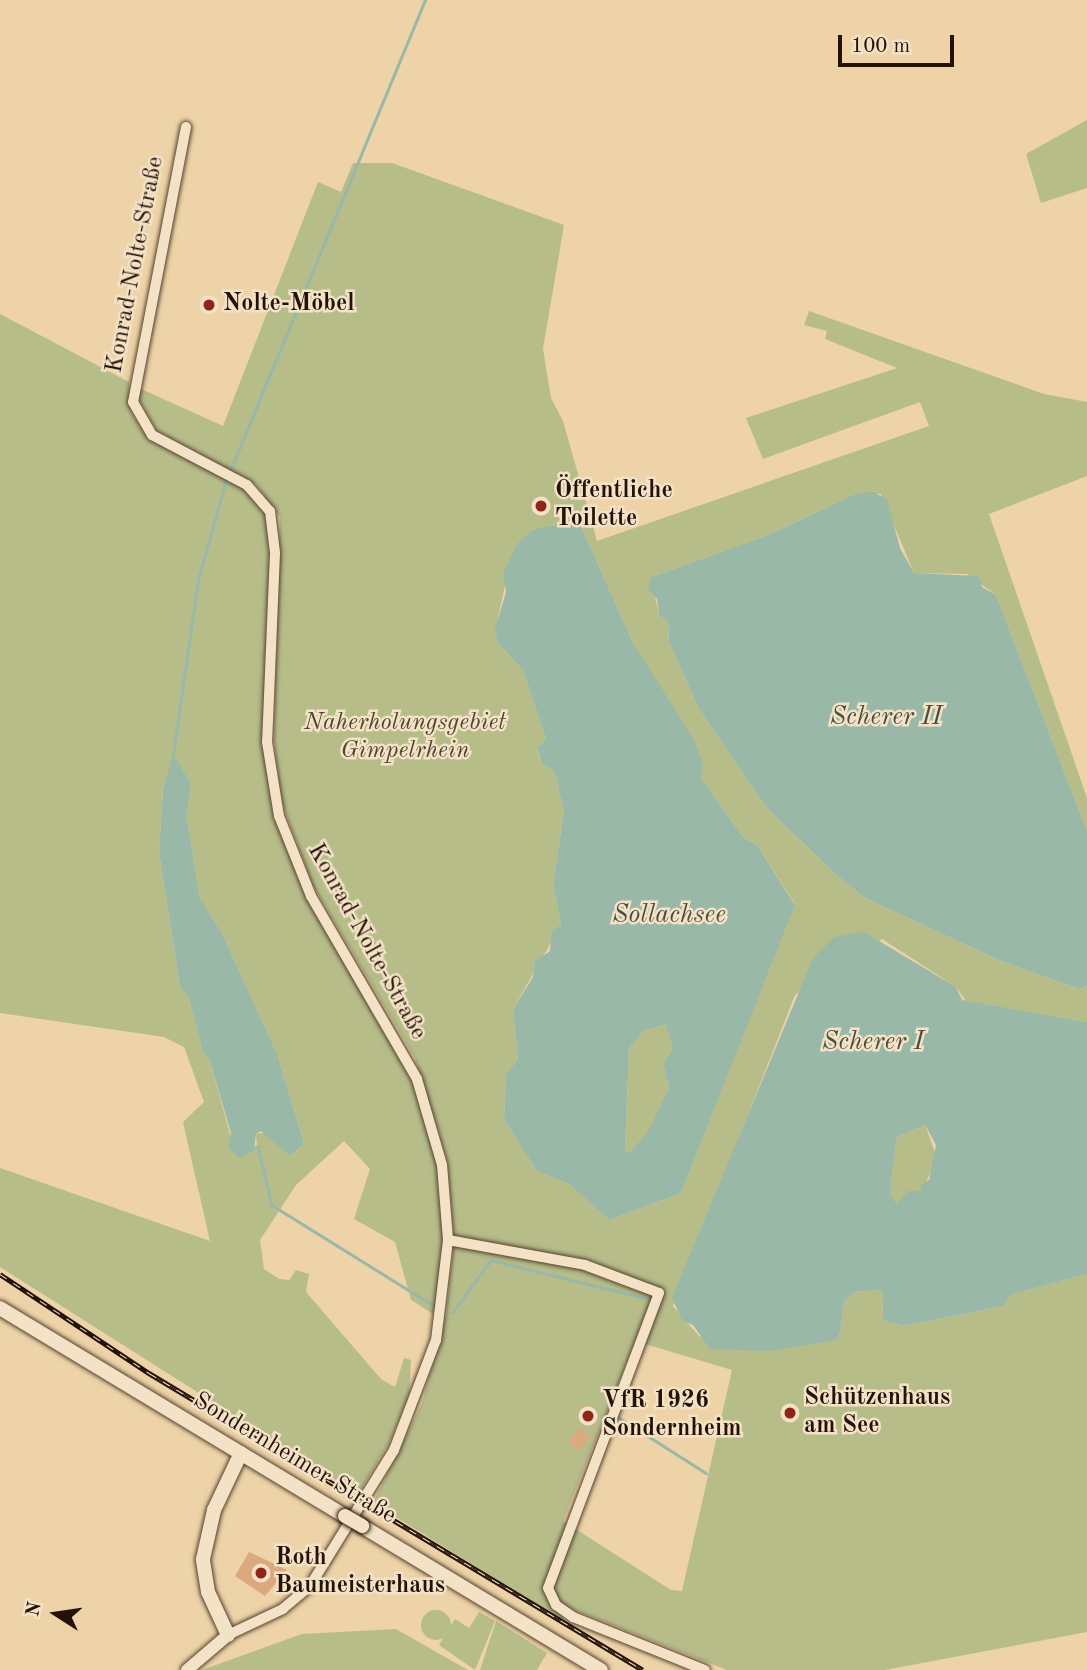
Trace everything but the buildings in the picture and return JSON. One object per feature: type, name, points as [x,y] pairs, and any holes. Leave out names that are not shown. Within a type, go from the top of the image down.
[{"type":"main road","name":"Sondernheimer Straße","points":[[0,1308],[601,1670]]},
{"type":"main road","points":[[228,1636],[208,1592],[202,1559],[214,1510],[241,1453]]},
{"type":"street","name":"Konrad-Nolte-Straße","points":[[186,127],[132,393],[139,419],[152,435],[237,480],[265,501],[275,527],[267,721],[279,816],[305,883],[417,1079],[442,1165],[448,1240],[436,1340],[394,1450],[310,1586],[283,1609],[228,1636],[187,1670]]},
{"type":"street","points":[[448,1240],[585,1265],[659,1293],[551,1569],[550,1597],[573,1617],[705,1670]]},
{"type":"green space","points":[[1087,120],[1087,188],[1041,203],[1026,154]]},
{"type":"green space","name":"Naherholungsgebiet Gimpelrhein","points":[[353,163],[392,163],[564,225],[543,349],[551,398],[563,421],[597,541],[929,426],[920,402],[763,459],[746,418],[897,368],[825,339],[827,331],[804,325],[809,311],[1044,394],[1087,402],[1087,476],[989,514],[1087,798],[1087,831],[996,595],[967,574],[914,573],[881,494],[855,494],[771,534],[651,577],[659,616],[668,621],[669,642],[699,709],[767,808],[834,873],[865,898],[1001,961],[1079,989],[1087,986],[1087,1022],[966,1001],[956,987],[882,939],[795,995],[673,1306],[699,1336],[770,1351],[839,1337],[845,1300],[854,1292],[882,1290],[883,1320],[904,1326],[1004,1306],[1010,1294],[1087,1274],[1087,1632],[885,1670],[727,1670],[570,1608],[562,1620],[373,1503],[422,1403],[446,1316],[454,1240],[447,1159],[415,1058],[313,885],[281,800],[274,740],[280,517],[256,484],[157,431],[138,398],[139,388],[223,426],[318,182],[341,192]],"holes":[[[581,526],[633,643],[703,764],[701,778],[743,837],[757,845],[795,904],[681,1193],[609,1220],[569,1184],[537,1171],[504,1120],[506,1074],[518,1059],[513,1009],[561,925],[553,884],[564,811],[554,771],[542,763],[537,749],[546,739],[523,670],[498,643],[497,622],[507,577]],[[640,1329],[645,1344],[732,1370],[682,1591],[671,1590],[563,1521]]]},
{"type":"green space","points":[[0,314],[129,382],[131,412],[147,437],[242,488],[266,513],[271,553],[264,741],[275,818],[308,897],[413,1081],[438,1166],[444,1240],[441,1289],[433,1314],[411,1300],[395,1242],[354,1219],[370,1169],[344,1141],[296,1185],[260,1240],[264,1269],[279,1279],[289,1280],[296,1270],[309,1274],[306,1292],[381,1379],[395,1387],[404,1358],[411,1360],[409,1395],[390,1441],[358,1494],[0,1267],[0,1168],[210,1241],[183,1122],[204,1102],[184,1047],[164,1037],[0,1013]],"holes":[[[173,755],[191,783],[187,816],[200,899],[221,931],[278,1056],[304,1144],[290,1156],[267,1132],[256,1134],[257,1146],[232,1141],[209,1058],[203,1053],[189,998],[180,987],[159,853],[163,789]]]},
{"type":"green space","points":[[667,1025],[673,1049],[663,1063],[669,1088],[650,1130],[630,1153],[625,1151],[629,1049],[643,1031]]},
{"type":"green space","points":[[925,1125],[937,1158],[922,1191],[897,1204],[890,1193],[897,1137]]},
{"type":"green space","points":[[436,1610],[447,1614],[451,1625],[447,1636],[436,1640],[425,1636],[421,1625],[425,1614]]},
{"type":"green space","points":[[479,1612],[495,1621],[475,1670],[439,1645],[455,1619],[469,1628]]},
{"type":"green space","points":[[496,1621],[547,1653],[537,1670],[480,1670]]},
{"type":"green space","points":[[396,1629],[468,1670],[202,1670],[302,1634]]},
{"type":"water","name":"Scherer II","points":[[873,492],[887,499],[900,548],[914,573],[978,576],[982,587],[996,595],[1087,831],[1087,986],[1079,989],[1001,961],[865,898],[834,873],[767,808],[699,709],[669,642],[668,621],[659,616],[657,599],[648,589],[651,577],[771,534],[855,494]]},
{"type":"water","name":"Sollachsee","points":[[549,526],[581,526],[633,643],[693,738],[703,764],[701,778],[743,837],[757,845],[795,905],[681,1193],[609,1220],[569,1184],[537,1171],[504,1120],[506,1074],[518,1059],[513,1009],[533,977],[535,961],[550,951],[552,931],[561,925],[553,884],[564,811],[554,771],[542,763],[537,748],[546,739],[523,670],[498,643],[495,629],[506,592],[503,573],[517,544],[531,531]],"holes":[[[666,1025],[673,1049],[663,1063],[669,1088],[649,1130],[630,1153],[625,1151],[629,1049],[643,1031]]]},
{"type":"water","points":[[173,754],[191,783],[187,816],[200,899],[221,931],[278,1056],[304,1144],[290,1156],[261,1131],[256,1134],[254,1151],[238,1158],[229,1147],[231,1133],[209,1058],[203,1053],[189,998],[180,987],[159,853],[163,789]]},
{"type":"water","name":"Scherer I","points":[[864,932],[956,987],[962,1000],[1087,1022],[1087,1274],[1011,1294],[1004,1306],[904,1326],[883,1320],[882,1290],[854,1292],[845,1300],[839,1337],[832,1341],[770,1351],[710,1349],[693,1325],[682,1320],[672,1298],[813,958],[834,937]],"holes":[[[925,1125],[936,1145],[929,1180],[920,1185],[922,1191],[908,1191],[897,1204],[890,1193],[897,1137]]]},
{"type":"waterway","points":[[230,471],[425,0]]},
{"type":"waterway","points":[[173,754],[198,580],[227,477]]},
{"type":"waterway","points":[[258,1146],[272,1205],[436,1307]]},
{"type":"waterway","points":[[452,1313],[491,1260],[653,1300]]},
{"type":"waterway","points":[[615,1415],[706,1473]]},
{"type":"railway","points":[[0,1274],[149,1373],[643,1670]]},
{"type":"place","name":"Nolte-Möbel","points":[[209,305]]},
{"type":"place","name":"Öffentliche Toilette","points":[[541,506]]},
{"type":"place","name":"Schützenhaus am See","points":[[790,1413]]},
{"type":"place","name":"VfR 1926 Sondernheim","points":[[588,1416]]},
{"type":"place","name":"Roth Baumeisterhaus","points":[[261,1573]]}]
